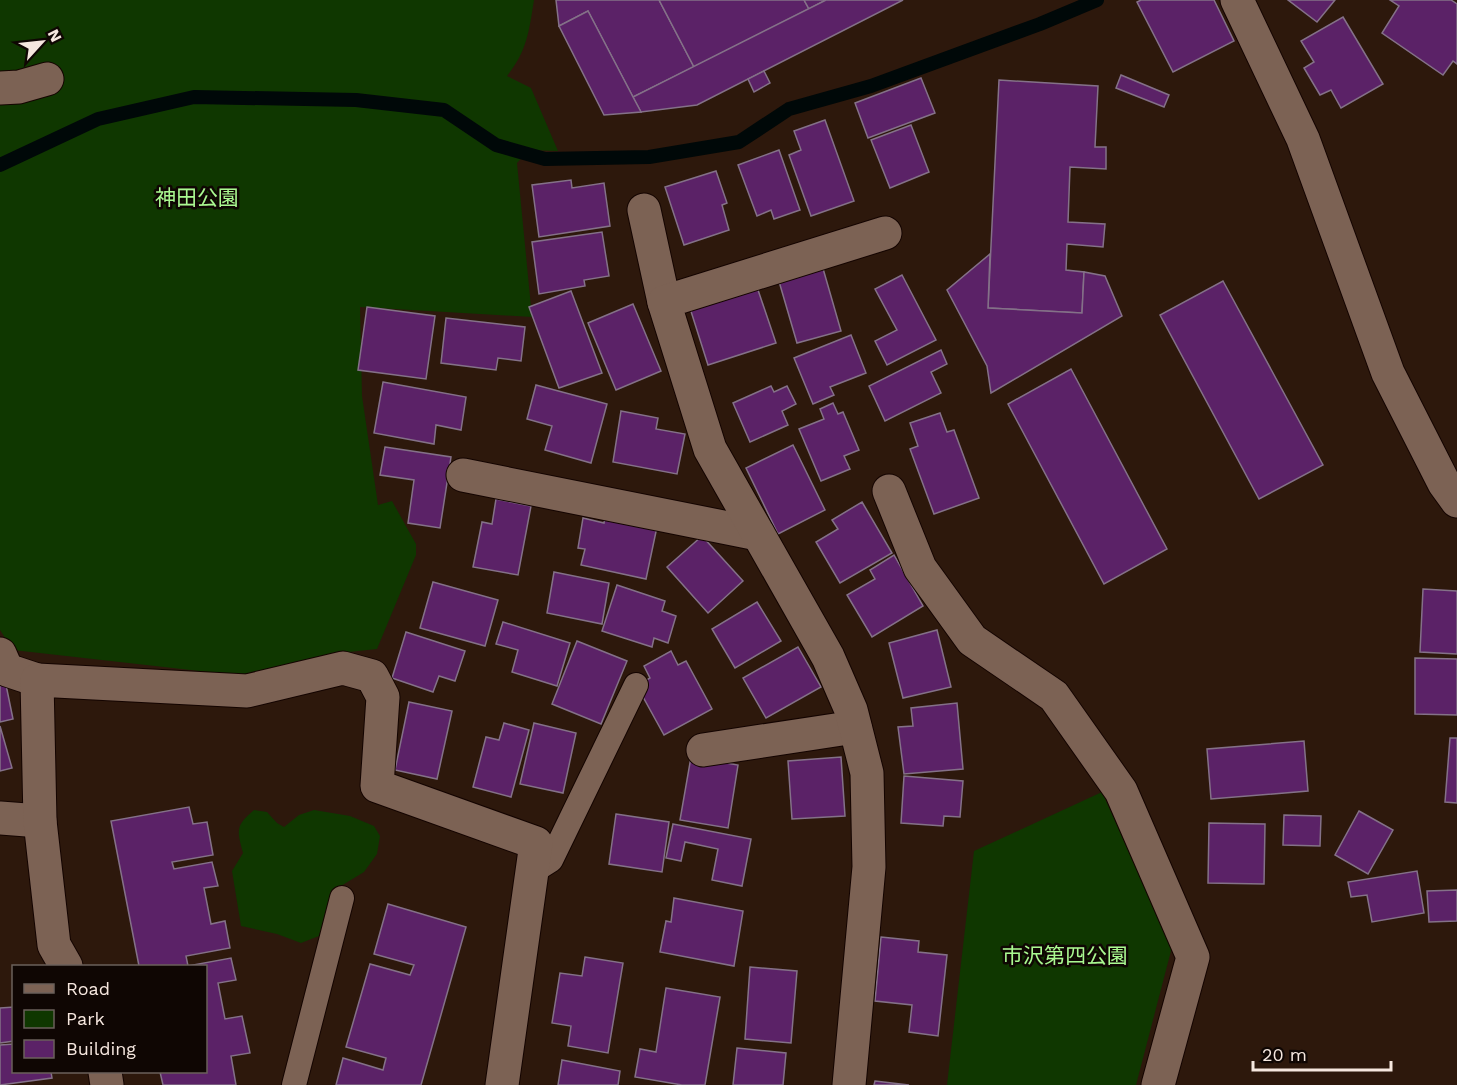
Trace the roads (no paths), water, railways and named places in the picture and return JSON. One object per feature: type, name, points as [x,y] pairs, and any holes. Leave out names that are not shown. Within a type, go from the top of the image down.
[{"type":"street","points":[[1237,0],[1303,139],[1388,373],[1444,483],[1457,501]]},
{"type":"street","points":[[0,88],[19,87],[47,79]]},
{"type":"street","points":[[645,210],[664,302],[710,449],[828,657],[851,710],[867,773],[869,867],[849,1085]]},
{"type":"street","points":[[664,302],[885,234]]},
{"type":"street","points":[[463,475],[758,534]]},
{"type":"street","points":[[889,491],[921,568],[972,640],[1054,696],[1121,791],[1193,957],[1158,1085]]},
{"type":"street","points":[[0,654],[7,670],[37,680],[247,691],[343,668],[372,676],[383,697],[377,786],[536,843],[502,1085]]},
{"type":"street","points":[[37,680],[40,821],[54,945],[65,965]]},
{"type":"street","points":[[703,750],[855,727]]},
{"type":"street","points":[[0,818],[40,821]]},
{"type":"lane","points":[[532,872],[551,860],[636,685]]},
{"type":"lane","points":[[294,1085],[342,898]]},
{"type":"waterway","points":[[0,165],[98,119],[194,97],[356,100],[444,110],[496,145],[545,159],[649,157],[739,142],[789,109],[871,86],[1040,24],[1097,0]]},
{"type":"park label","name":"神田公園","points":[[197,198]]},
{"type":"park label","name":"市沢第四公園","points":[[1065,956]]}]
